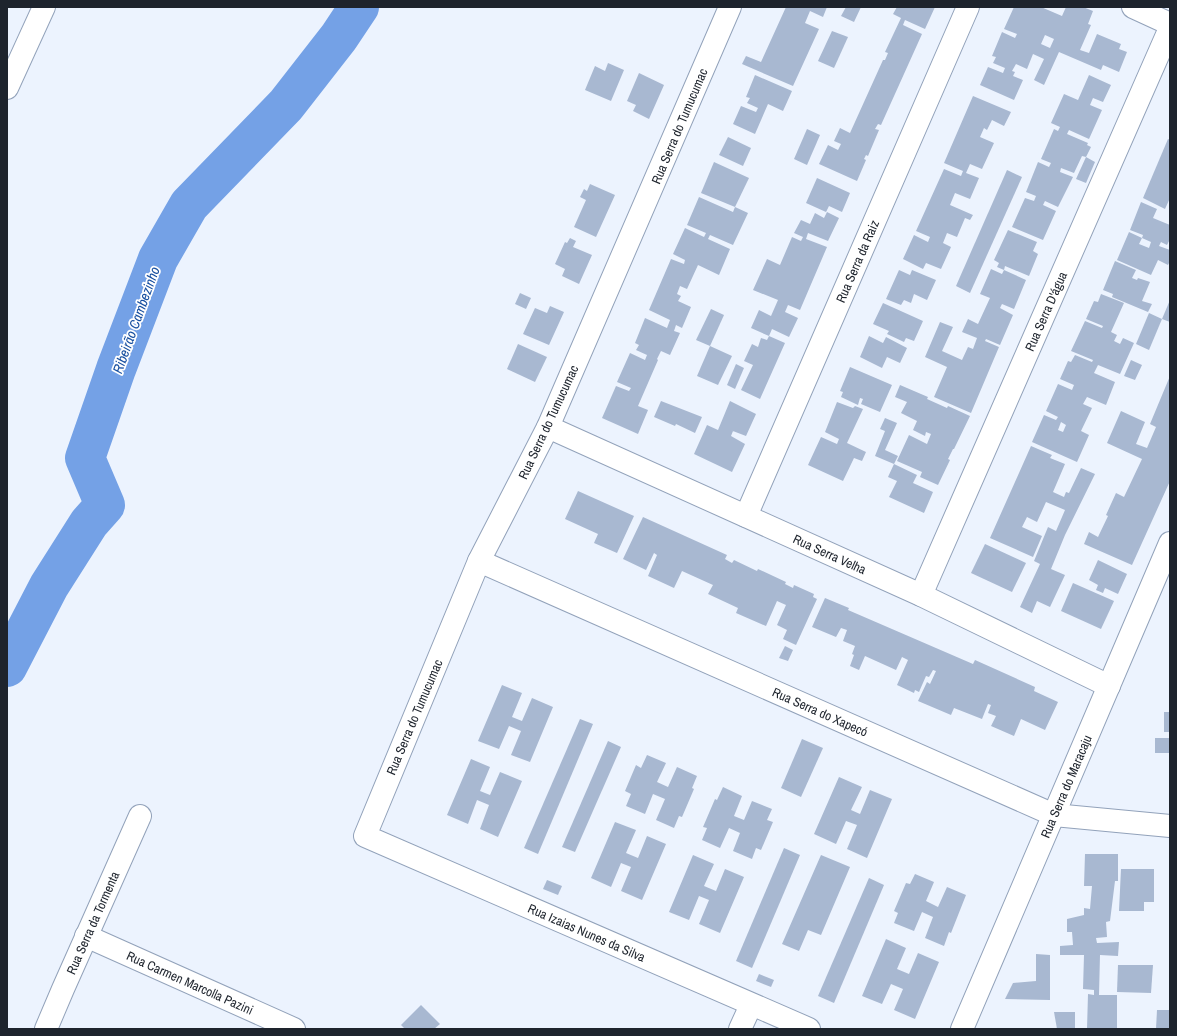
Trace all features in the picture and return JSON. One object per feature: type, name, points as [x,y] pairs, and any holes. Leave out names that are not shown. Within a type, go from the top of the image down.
[{"type":"street","points":[[7,88],[44,7]]},
{"type":"street","name":"Rua Serra do Tumucumac","points":[[365,836],[479,562],[548,427],[730,7]]},
{"type":"street","name":"Rua Serra da Raiz","points":[[746,516],[968,7]]},
{"type":"street","points":[[1132,7],[1170,24]]},
{"type":"street","name":"Rua Serra D'água","points":[[921,595],[1170,28]]},
{"type":"street","name":"Rua Serra Velha","points":[[548,427],[921,595],[1109,686]]},
{"type":"street","name":"Rua Serra do Maracaju","points":[[962,1029],[1109,686],[1164,572],[1170,543]]},
{"type":"street","name":"Rua Serra do Xapecó","points":[[479,562],[1054,815],[1170,826]]},
{"type":"street","name":"Rua Serra da Tormenta","points":[[46,1029],[140,816]]},
{"type":"street","name":"Rua Izaias Nunes da Silva","points":[[365,836],[809,1029]]},
{"type":"street","name":"Rua Carmen Marcolla Pazini","points":[[86,936],[294,1029]]},
{"type":"street","points":[[740,1029],[751,1004]]},
{"type":"building","points":[[786,7],[827,7],[823,17],[810,11],[805,23],[819,29],[793,86],[742,64],[746,56],[761,62]]},
{"type":"building","points":[[846,7],[861,7],[854,22],[841,16]]},
{"type":"building","points":[[897,7],[935,7],[925,29],[905,20],[903,25],[922,34],[881,125],[878,124],[875,129],[879,130],[868,156],[866,155],[864,159],[866,160],[857,181],[819,164],[828,145],[838,150],[841,144],[834,141],[840,128],[850,133],[883,60],[885,60],[888,53],[885,52],[901,18],[893,14]]},
{"type":"building","points":[[1014,7],[1041,7],[1062,16],[1066,7],[1083,7],[1093,11],[1088,24],[1091,25],[1080,50],[1089,53],[1097,34],[1121,44],[1119,49],[1127,52],[1119,72],[1103,65],[1101,70],[1059,52],[1044,85],[1034,80],[1044,59],[1033,54],[1027,69],[1016,64],[1012,71],[1015,72],[1013,76],[1023,80],[1014,100],[980,85],[988,67],[1003,73],[1005,68],[993,63],[996,57],[992,56],[1002,32],[1015,38],[1017,34],[1004,29]],"holes":[[[1045,35],[1054,39],[1050,48],[1041,44]]]},
{"type":"building","points":[[832,31],[848,37],[834,68],[818,61]]},
{"type":"building","points":[[608,63],[624,70],[611,101],[585,90],[595,66],[605,71]]},
{"type":"building","points":[[639,73],[664,85],[649,119],[633,111],[636,105],[627,101]]},
{"type":"building","points":[[755,75],[792,91],[783,111],[768,104],[755,134],[733,124],[741,106],[756,112],[758,108],[747,103],[750,98],[746,97]]},
{"type":"building","points":[[1089,75],[1111,85],[1103,102],[1093,98],[1090,105],[1102,110],[1089,139],[1069,130],[1067,134],[1088,143],[1087,145],[1091,147],[1086,157],[1082,156],[1074,173],[1061,168],[1060,172],[1073,177],[1058,207],[1045,201],[1043,205],[1056,211],[1043,240],[1012,227],[1025,198],[1034,201],[1036,196],[1026,192],[1038,162],[1049,167],[1051,163],[1041,159],[1054,129],[1058,131],[1060,127],[1051,123],[1064,94],[1078,100]]},
{"type":"building","points":[[973,96],[1011,112],[1004,126],[992,120],[987,130],[984,128],[980,137],[994,143],[982,169],[970,164],[966,173],[979,178],[970,199],[955,193],[950,205],[973,215],[970,220],[965,218],[957,237],[947,233],[943,243],[951,247],[941,269],[926,263],[923,269],[903,259],[914,235],[928,242],[930,237],[916,231],[944,169],[961,176],[963,171],[944,163]]},
{"type":"building","points":[[807,129],[820,135],[807,165],[794,159]]},
{"type":"building","points":[[728,137],[751,148],[743,166],[719,155]]},
{"type":"building","points":[[1168,139],[1170,140],[1170,198],[1165,209],[1143,198]]},
{"type":"building","points":[[1086,157],[1095,162],[1086,183],[1076,179]]},
{"type":"building","points":[[714,162],[749,178],[735,207],[701,193]]},
{"type":"building","points":[[1007,170],[1022,177],[970,293],[956,286]]},
{"type":"building","points":[[817,178],[850,193],[842,212],[829,206],[826,212],[806,203]]},
{"type":"building","points":[[590,184],[615,195],[596,237],[574,227],[586,200],[580,197],[584,189],[587,191]]},
{"type":"building","points":[[699,197],[733,212],[735,207],[748,213],[733,245],[710,235],[708,239],[730,249],[719,275],[698,265],[687,289],[680,286],[677,294],[681,296],[678,301],[691,307],[682,328],[676,325],[674,331],[680,333],[670,355],[661,351],[657,359],[658,360],[638,406],[648,410],[638,434],[602,418],[616,386],[629,391],[631,388],[617,382],[630,353],[645,360],[647,355],[636,350],[639,345],[635,343],[645,318],[667,328],[670,320],[649,310],[671,259],[684,264],[685,260],[673,254],[685,228],[704,237],[706,233],[687,225]]},
{"type":"building","points":[[1141,202],[1157,209],[1153,218],[1170,225],[1170,239],[1167,245],[1161,242],[1159,246],[1170,250],[1170,261],[1168,265],[1158,260],[1151,275],[1117,260],[1129,232],[1142,238],[1143,235],[1130,230]],"holes":[[[1142,238],[1151,242],[1149,248],[1139,244]]]},
{"type":"building","points":[[827,212],[839,218],[828,241],[808,233],[806,239],[827,247],[800,310],[788,305],[785,312],[798,318],[789,337],[772,329],[769,336],[751,328],[759,310],[771,316],[778,300],[753,290],[767,259],[780,265],[792,237],[801,241],[803,237],[794,233],[801,220],[810,224],[815,213],[824,218]]},
{"type":"building","points":[[1008,230],[1037,242],[1033,251],[1038,254],[1029,276],[1005,266],[1004,270],[997,267],[999,263],[994,260]]},
{"type":"building","points":[[570,238],[576,241],[573,247],[592,255],[579,284],[562,276],[565,269],[555,264],[565,242],[567,243]]},
{"type":"building","points":[[1115,261],[1136,270],[1132,278],[1137,280],[1138,278],[1150,282],[1142,301],[1152,304],[1148,312],[1112,297],[1113,294],[1103,290]]},
{"type":"building","points":[[991,269],[1002,274],[1004,270],[1026,280],[1014,309],[1002,304],[1000,308],[1013,315],[1000,345],[986,339],[985,341],[999,347],[971,413],[934,397],[947,367],[925,357],[940,322],[953,327],[942,351],[962,360],[968,347],[973,349],[977,338],[962,332],[968,319],[978,324],[990,298],[980,294]]},
{"type":"building","points":[[899,270],[910,275],[912,270],[936,280],[927,300],[914,294],[911,303],[904,300],[901,305],[886,299]]},
{"type":"building","points":[[520,293],[531,298],[526,309],[515,304]]},
{"type":"building","points":[[1101,294],[1124,303],[1111,332],[1117,335],[1114,341],[1120,344],[1123,338],[1134,343],[1120,374],[1098,365],[1094,373],[1115,382],[1106,405],[1087,397],[1083,404],[1092,408],[1081,431],[1089,435],[1077,462],[1032,442],[1044,415],[1056,420],[1058,417],[1046,411],[1058,384],[1072,390],[1074,385],[1060,379],[1068,361],[1071,362],[1075,355],[1092,362],[1093,360],[1071,351],[1085,321],[1102,328],[1103,326],[1086,319],[1094,301],[1098,302]],"holes":[[[1061,422],[1066,425],[1063,432],[1058,430]]]},
{"type":"building","points":[[1170,300],[1170,322],[1162,319]]},
{"type":"building","points":[[883,303],[923,321],[914,341],[906,338],[904,342],[887,334],[889,331],[873,324]]},
{"type":"building","points":[[550,306],[564,312],[549,345],[523,334],[535,308],[547,313]]},
{"type":"building","points":[[711,309],[724,315],[710,346],[696,340]]},
{"type":"building","points":[[1149,313],[1162,319],[1149,350],[1136,344]]},
{"type":"building","points":[[769,336],[785,343],[760,399],[741,390],[753,365],[744,361],[752,344],[758,347],[761,338],[767,340]]},
{"type":"building","points":[[869,336],[883,343],[886,337],[907,348],[900,363],[887,357],[882,368],[860,357]]},
{"type":"building","points":[[518,344],[547,357],[535,382],[507,369]]},
{"type":"building","points":[[710,346],[732,356],[718,385],[697,376]]},
{"type":"building","points":[[1131,360],[1142,365],[1135,380],[1124,376]]},
{"type":"building","points":[[736,364],[744,368],[735,389],[727,385]]},
{"type":"building","points":[[850,367],[892,385],[880,412],[861,404],[863,399],[860,398],[858,405],[841,397],[843,392],[840,391]]},
{"type":"building","points":[[1170,376],[1170,481],[1132,565],[1084,544],[1089,532],[1098,537],[1108,516],[1106,515],[1116,493],[1124,497],[1142,459],[1107,443],[1121,411],[1145,422],[1136,444],[1147,448],[1156,427],[1150,424]]},
{"type":"building","points":[[900,385],[928,397],[927,399],[947,408],[948,406],[970,416],[948,459],[950,460],[938,485],[920,477],[922,472],[897,461],[909,435],[927,444],[931,434],[926,432],[925,436],[913,430],[917,421],[901,413],[907,402],[895,397]]},
{"type":"building","points":[[661,401],[702,417],[695,433],[676,424],[675,426],[654,417]]},
{"type":"building","points":[[730,401],[756,414],[746,436],[733,431],[731,436],[745,444],[732,472],[694,454],[707,425],[718,430]]},
{"type":"building","points":[[837,402],[853,408],[855,406],[863,409],[847,443],[866,452],[862,461],[854,458],[843,481],[808,465],[821,437],[837,444],[839,439],[825,432]]},
{"type":"building","points":[[885,418],[897,423],[885,450],[898,456],[894,464],[875,456],[885,431],[880,429]]},
{"type":"building","points":[[1031,446],[1052,455],[1050,458],[1065,464],[1053,492],[1064,497],[1066,492],[1069,493],[1081,468],[1095,474],[1065,535],[1051,569],[1065,575],[1050,607],[1037,601],[1032,613],[1020,607],[1040,564],[1034,561],[1048,527],[1056,531],[1065,510],[1046,502],[1037,522],[1027,517],[1022,527],[1042,536],[1033,557],[990,538]]},
{"type":"building","points":[[894,464],[917,475],[913,483],[933,492],[924,513],[889,497],[897,481],[888,477]]},
{"type":"building","points":[[578,491],[634,516],[617,553],[594,543],[598,534],[565,519]]},
{"type":"building","points":[[643,517],[727,555],[725,559],[732,563],[734,560],[757,571],[758,569],[786,582],[785,584],[793,588],[794,585],[814,594],[813,597],[817,599],[796,645],[783,639],[787,630],[777,625],[786,605],[777,601],[766,626],[736,613],[738,608],[708,594],[713,585],[682,571],[674,588],[648,576],[657,555],[654,553],[646,570],[623,559]]},
{"type":"building","points":[[985,544],[1026,563],[1012,592],[971,573]]},
{"type":"building","points":[[1098,560],[1127,574],[1118,594],[1105,588],[1103,593],[1096,590],[1098,585],[1089,580]]},
{"type":"building","points":[[1073,583],[1114,601],[1101,629],[1061,611]]},
{"type":"building","points":[[825,598],[849,608],[848,610],[973,664],[975,660],[1035,687],[1034,691],[1058,702],[1045,730],[1021,719],[1014,736],[991,726],[996,716],[988,713],[991,705],[988,704],[982,719],[954,708],[951,715],[918,701],[927,682],[930,684],[936,671],[933,670],[929,677],[926,676],[919,692],[915,690],[914,693],[897,685],[908,660],[902,657],[896,670],[865,656],[859,670],[850,666],[854,655],[852,654],[855,646],[843,641],[847,630],[841,628],[836,637],[812,627]]},
{"type":"building","points":[[785,646],[793,650],[788,661],[779,658]]},
{"type":"building","points":[[502,685],[522,693],[512,717],[522,721],[532,698],[553,707],[530,762],[511,755],[521,731],[509,726],[499,749],[478,741]]},
{"type":"building","points":[[1164,712],[1170,712],[1170,732],[1164,732]]},
{"type":"building","points":[[580,719],[593,724],[538,854],[524,848]]},
{"type":"building","points":[[1155,738],[1170,738],[1170,753],[1155,753]]},
{"type":"building","points":[[802,739],[823,748],[801,797],[781,788]]},
{"type":"building","points":[[608,741],[621,747],[575,852],[562,847]]},
{"type":"building","points":[[647,755],[666,763],[657,782],[668,787],[677,767],[697,776],[692,788],[694,789],[682,817],[679,816],[674,828],[656,820],[665,799],[653,794],[645,814],[626,806],[631,794],[625,791],[636,765],[641,768]]},
{"type":"building","points":[[471,759],[490,767],[480,791],[490,795],[500,772],[522,781],[498,837],[480,829],[489,805],[477,800],[468,824],[447,815]]},
{"type":"building","points":[[839,777],[862,787],[851,810],[860,814],[870,790],[892,799],[867,858],[847,849],[857,825],[846,821],[836,844],[814,834]]},
{"type":"building","points":[[723,787],[742,796],[734,816],[744,820],[752,801],[772,809],[767,820],[773,822],[761,850],[756,848],[752,859],[733,851],[740,833],[729,828],[720,848],[702,840],[707,828],[703,827],[715,799],[717,800]]},
{"type":"building","points":[[615,822],[636,830],[626,853],[638,858],[647,836],[666,844],[642,900],[621,891],[631,867],[621,863],[611,887],[591,878]]},
{"type":"building","points":[[784,848],[800,855],[752,968],[736,961]]},
{"type":"building","points":[[1085,854],[1118,854],[1118,881],[1115,881],[1110,921],[1106,922],[1107,937],[1096,938],[1097,943],[1119,942],[1118,956],[1100,955],[1099,995],[1117,995],[1117,1029],[1087,1029],[1088,994],[1094,995],[1094,990],[1083,989],[1084,955],[1060,955],[1060,946],[1073,945],[1072,932],[1067,932],[1067,919],[1084,915],[1084,908],[1090,909],[1092,886],[1084,886]]},
{"type":"building","points":[[693,855],[714,864],[704,886],[716,891],[725,869],[744,877],[720,933],[699,924],[709,900],[699,896],[689,920],[669,912]]},
{"type":"building","points":[[821,855],[850,867],[821,935],[808,930],[799,951],[782,944]]},
{"type":"building","points":[[1121,869],[1154,869],[1154,902],[1144,902],[1144,911],[1119,911]]},
{"type":"building","points":[[915,874],[934,882],[926,901],[938,907],[947,887],[966,895],[951,933],[949,932],[944,946],[925,938],[933,917],[922,912],[914,931],[894,923],[898,913],[894,911],[906,883],[910,884]]},
{"type":"building","points":[[869,878],[884,885],[834,1003],[818,996]]},
{"type":"building","points":[[547,880],[562,886],[558,895],[543,889]]},
{"type":"building","points":[[886,939],[906,948],[897,969],[909,974],[918,953],[939,962],[915,1019],[894,1010],[903,989],[891,984],[882,1004],[862,996]]},
{"type":"building","points":[[1036,954],[1050,955],[1050,1000],[1005,999],[1013,983],[1036,981]]},
{"type":"building","points":[[1118,965],[1153,965],[1151,993],[1117,992]]},
{"type":"building","points":[[759,974],[774,980],[771,987],[756,981]]},
{"type":"building","points":[[421,1005],[440,1024],[434,1029],[405,1029],[401,1025]]},
{"type":"building","points":[[1157,1010],[1170,1010],[1170,1029],[1156,1029]]},
{"type":"building","points":[[1054,1012],[1075,1012],[1075,1029],[1057,1029]]},
{"type":"waterway","name":"Ribeirão Cambezinho","points":[[7,667],[49,586],[89,523],[105,505],[85,458],[116,369],[158,259],[189,205],[286,105],[339,37],[359,7]]}]
